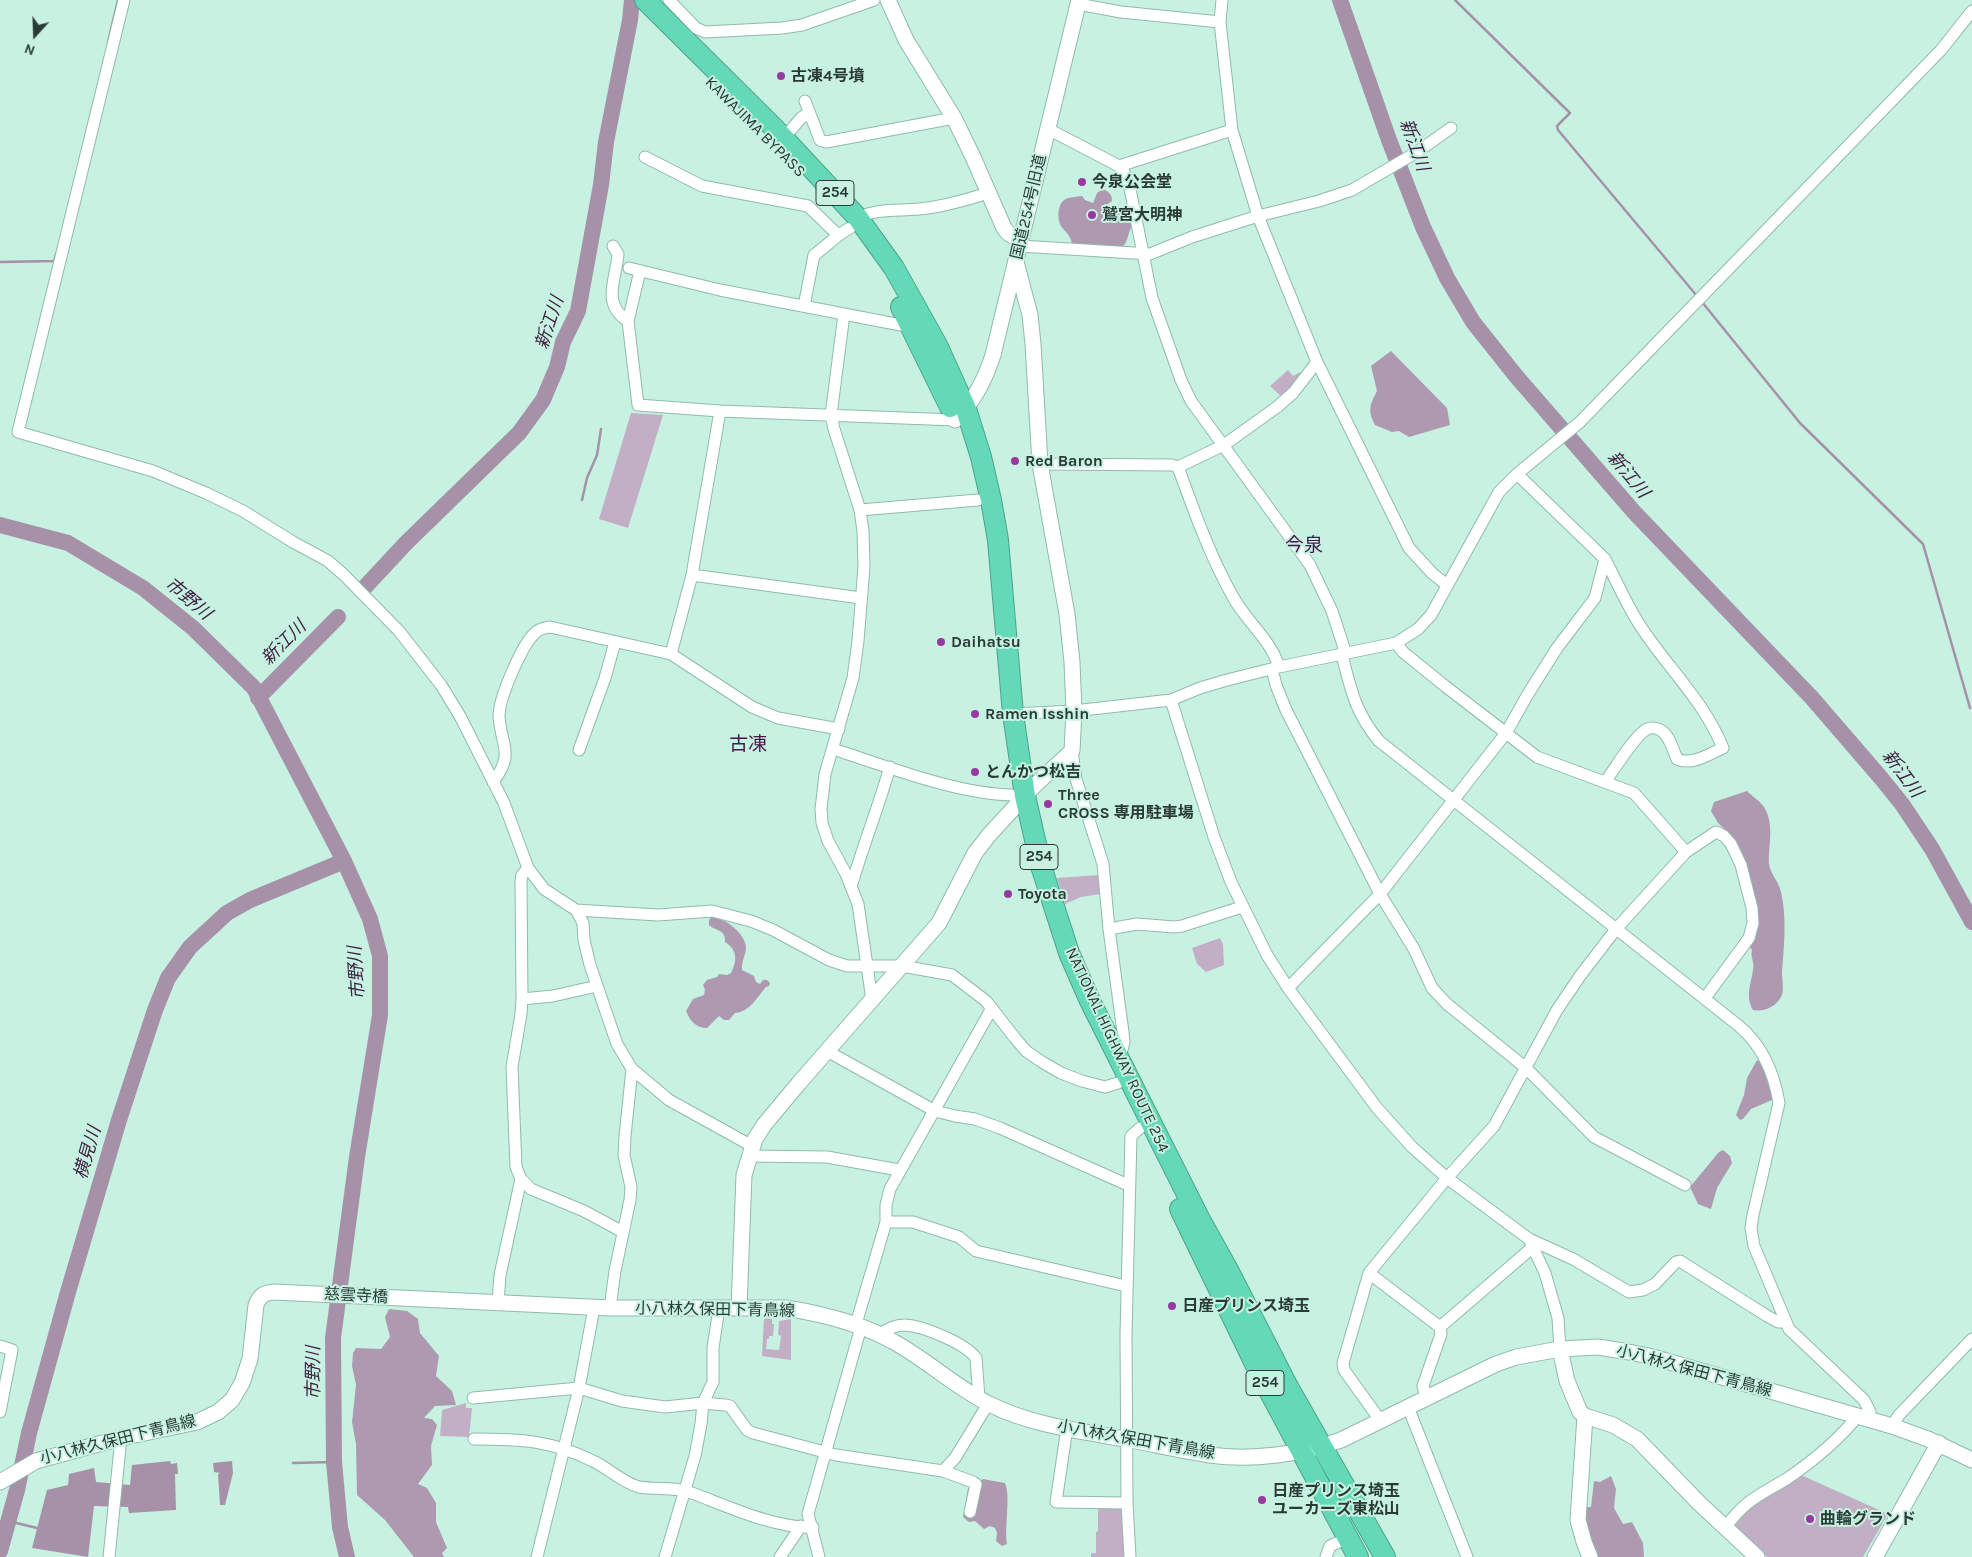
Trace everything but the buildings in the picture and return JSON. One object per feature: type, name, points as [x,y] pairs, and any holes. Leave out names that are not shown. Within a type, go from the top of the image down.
[{"type":"highway","name":"KAWAJIMA BYPASS","points":[[628,0],[656,9],[784,138],[883,275],[961,415]]},
{"type":"highway","name":"KAWAJIMA BYPASS","points":[[656,9],[848,227],[894,268],[937,345],[961,415]]},
{"type":"highway","name":"NATIONAL HIGHWAY ROUTE 254","points":[[961,415],[978,500],[990,587],[1002,729],[1038,903],[1058,958],[1078,1004],[1238,1330],[1358,1557]]},
{"type":"highway","name":"NATIONAL HIGHWAY ROUTE 254","points":[[961,415],[983,466],[998,540],[1013,714],[1017,800],[1041,866],[1059,925],[1090,1001],[1198,1216],[1288,1387],[1385,1557]]},
{"type":"street","points":[[124,0],[18,432],[165,475],[243,511],[328,561],[399,631],[441,684],[460,716],[504,803],[528,868],[544,889],[576,910],[658,915],[712,911],[751,921],[773,930],[828,960],[847,966],[902,966],[952,975],[968,986],[992,1008],[1020,1044],[1042,1062],[1061,1073],[1105,1088],[1118,1083]]},
{"type":"street","points":[[656,9],[705,32],[782,28],[802,25],[874,0]]},
{"type":"street","points":[[888,0],[906,40],[954,118],[988,194],[1008,233],[1021,243],[1143,254],[1164,249],[1192,237],[1258,216],[1311,203],[1352,190],[1417,152],[1451,128]]},
{"type":"street","points":[[1222,0],[1220,22],[1232,130],[1258,216],[1317,362],[1409,548],[1432,573],[1447,585]]},
{"type":"street","points":[[1079,2],[1121,12],[1220,22]]},
{"type":"street","name":"国道254号旧道","points":[[961,415],[980,388],[988,372],[1079,2]]},
{"type":"street","points":[[1013,714],[1074,711],[1170,700],[1200,688],[1276,668],[1396,643],[1418,629],[1431,615],[1499,492],[1517,474],[1577,425],[1941,50],[1972,10]]},
{"type":"street","points":[[805,101],[820,140],[826,142],[954,118]]},
{"type":"street","points":[[784,138],[809,113]]},
{"type":"street","points":[[1048,129],[1119,166],[1124,172],[1129,184],[1152,298],[1181,380],[1191,401],[1310,565],[1332,611],[1344,648],[1342,655],[1354,701],[1365,725],[1379,741],[1705,998],[1751,1036],[1764,1054],[1776,1086],[1779,1103],[1756,1199],[1751,1228],[1754,1246],[1785,1322],[1794,1335],[1864,1400],[1870,1412],[1803,1467],[1748,1501],[1738,1510],[1725,1528]]},
{"type":"street","points":[[1119,166],[1232,130]]},
{"type":"street","points":[[645,156],[702,186],[808,206],[848,227]]},
{"type":"street","points":[[804,306],[814,255],[848,227],[879,210],[919,209],[956,203],[988,194]]},
{"type":"street","points":[[613,246],[618,254],[611,298],[614,308],[619,315],[628,321]]},
{"type":"street","points":[[1016,262],[1030,315],[1040,464],[1067,614],[1072,662],[1074,711],[1072,751],[1076,779],[1103,864],[1109,929],[1124,1042],[1120,1058]]},
{"type":"street","points":[[911,327],[720,290],[635,270],[628,321],[638,405],[720,411],[831,415],[961,415]]},
{"type":"street","points":[[844,314],[831,415],[860,510],[864,550],[853,678],[822,794],[822,823],[828,841],[858,904],[872,1000]]},
{"type":"street","points":[[1040,464],[1172,465],[1178,467],[1224,445],[1286,400],[1317,362]]},
{"type":"street","points":[[671,654],[692,575],[720,411]]},
{"type":"street","points":[[1178,467],[1198,523],[1233,598],[1277,660],[1276,685],[1286,710],[1380,894],[1414,949],[1432,988],[1447,1004],[1526,1068],[1594,1137],[1685,1185]]},
{"type":"street","points":[[1517,474],[1605,559],[1643,630],[1702,709],[1714,727],[1723,748],[1695,760],[1681,761],[1677,759],[1667,737],[1662,731],[1656,728],[1649,728],[1640,734],[1605,782]]},
{"type":"street","points":[[860,510],[978,500]]},
{"type":"street","points":[[1288,988],[1380,894],[1506,734],[1557,648],[1595,598],[1605,559]]},
{"type":"street","points":[[692,575],[861,598]]},
{"type":"street","points":[[493,782],[502,770],[505,761],[506,750],[499,716],[501,704],[517,660],[537,631],[550,627],[671,654],[752,707],[778,718],[839,729]]},
{"type":"street","points":[[579,750],[605,678],[615,642]]},
{"type":"street","points":[[1396,643],[1403,652],[1537,757],[1634,794],[1686,852]]},
{"type":"street","points":[[1170,700],[1214,837],[1242,907],[1267,955],[1288,988],[1380,1111],[1412,1147],[1447,1178],[1531,1243],[1573,1259],[1629,1292],[1643,1290],[1655,1284],[1676,1262],[1680,1261],[1766,1316],[1778,1322],[1785,1322]]},
{"type":"street","points":[[833,749],[938,782],[1017,800]]},
{"type":"street","points":[[739,1308],[744,1176],[750,1151],[764,1125],[827,1050],[931,934],[946,913],[975,853],[988,835],[1017,800],[1072,751]]},
{"type":"street","points":[[851,886],[862,847],[878,810],[890,767]]},
{"type":"street","points":[[1380,1420],[1344,1370],[1343,1362],[1369,1274],[1447,1178],[1494,1126],[1562,1002],[1616,929],[1686,852],[1716,832],[1724,836],[1732,844],[1741,865],[1752,908],[1752,923],[1749,938],[1705,998]]},
{"type":"street","points":[[528,868],[522,875],[521,881],[522,999],[512,1067],[516,1167],[522,1179],[532,1189],[584,1211],[623,1232]]},
{"type":"street","points":[[1109,929],[1137,924],[1182,926],[1242,907]]},
{"type":"street","points":[[576,910],[582,923],[584,940],[597,986],[617,1044],[632,1069],[669,1100],[750,1151],[828,1157],[899,1170]]},
{"type":"street","points":[[522,999],[553,996],[597,986]]},
{"type":"street","points":[[819,1557],[807,1526],[808,1514],[886,1222],[886,1205],[890,1189],[992,1008]]},
{"type":"street","points":[[827,1050],[934,1111],[975,1119],[1000,1128],[1128,1185]]},
{"type":"street","points":[[610,1308],[630,1200],[631,1187],[624,1155],[626,1117],[632,1069]]},
{"type":"street","points":[[1130,1557],[1127,1503],[1126,1286],[1128,1185],[1130,1141],[1132,1133],[1140,1128]]},
{"type":"street","points":[[498,1303],[502,1267],[522,1179]]},
{"type":"street","points":[[886,1222],[913,1222],[959,1237],[976,1251],[1126,1286]]},
{"type":"street","points":[[1440,1327],[1531,1243]]},
{"type":"street","points":[[1531,1243],[1545,1273],[1558,1318],[1560,1349],[1567,1381],[1580,1412],[1585,1416],[1605,1421],[1637,1439],[1725,1528],[1757,1557]]},
{"type":"street","points":[[1369,1274],[1440,1327],[1441,1334],[1422,1386],[1426,1397]]},
{"type":"street","name":"小八林久保田下青鳥線","points":[[0,1482],[32,1463],[121,1438],[197,1422],[218,1412],[232,1400],[242,1383],[250,1359],[256,1305],[259,1298],[265,1293],[274,1292]]},
{"type":"street","name":"慈雲寺橋","points":[[274,1292],[438,1300]]},
{"type":"street","name":"小八林久保田下青鳥線","points":[[438,1300],[594,1308],[786,1308],[828,1316],[880,1334],[903,1347],[984,1401],[1029,1420],[1213,1456],[1258,1456],[1322,1448],[1426,1397],[1516,1356],[1560,1349],[1598,1347],[1649,1356],[1892,1426],[1972,1460]]},
{"type":"street","points":[[536,1557],[579,1388],[594,1308]]},
{"type":"street","points":[[665,1557],[695,1456],[703,1404],[713,1382],[712,1348],[719,1308]]},
{"type":"street","points":[[880,1334],[894,1326],[907,1325],[940,1335],[962,1345],[972,1352],[976,1358],[984,1401],[955,1458],[943,1471]]},
{"type":"street","points":[[1892,1426],[1899,1415],[1972,1339]]},
{"type":"street","points":[[0,1346],[12,1350],[0,1412]]},
{"type":"street","points":[[472,1398],[579,1388],[622,1401],[665,1407],[703,1404],[730,1406],[747,1430],[753,1433],[826,1452],[943,1471],[976,1484],[970,1512]]},
{"type":"street","points":[[1408,1407],[1467,1557]]},
{"type":"street","points":[[1585,1416],[1578,1520],[1590,1557]]},
{"type":"street","points":[[1067,1428],[1056,1502],[1127,1503]]},
{"type":"street","points":[[110,1557],[121,1438]]},
{"type":"street","points":[[474,1439],[518,1439],[564,1448],[594,1461],[639,1487],[686,1490],[754,1518],[807,1526]]},
{"type":"street","points":[[1875,1557],[1938,1444]]},
{"type":"street","points":[[780,1557],[807,1526]]},
{"type":"street","points":[[1326,1557],[1330,1546],[1348,1538]]},
{"type":"shaded area","points":[[1103,189],[1110,193],[1112,199],[1102,208],[1105,215],[1125,211],[1130,215],[1133,224],[1123,247],[1120,249],[1074,247],[1059,221],[1058,214],[1061,203],[1068,198],[1082,196],[1085,200],[1093,203],[1097,193]]},
{"type":"shaded area","points":[[1391,351],[1447,408],[1450,425],[1409,437],[1399,431],[1392,432],[1375,425],[1370,408],[1377,391],[1371,366]]},
{"type":"shaded area","points":[[1288,370],[1293,376],[1301,372],[1304,373],[1283,398],[1270,386]]},
{"type":"shaded area","points":[[631,413],[663,415],[628,528],[599,519]]},
{"type":"shaded area","points":[[1747,791],[1764,807],[1767,814],[1770,828],[1769,864],[1780,888],[1784,912],[1782,995],[1774,1006],[1761,1010],[1753,1010],[1749,1000],[1753,967],[1752,950],[1749,945],[1753,934],[1742,860],[1731,835],[1718,823],[1711,811],[1714,802]]},
{"type":"shaded area","points":[[1099,875],[1101,894],[1081,897],[1065,904],[1057,878]]},
{"type":"shaded area","points":[[711,917],[728,923],[742,936],[746,947],[742,970],[754,976],[756,982],[760,984],[763,980],[767,980],[770,983],[745,1010],[735,1013],[729,1020],[724,1020],[719,1016],[707,1028],[700,1027],[694,1023],[686,1011],[693,999],[704,995],[703,985],[707,980],[717,977],[719,974],[727,975],[731,973],[735,960],[734,952],[725,942],[722,932],[709,925]]},
{"type":"shaded area","points":[[1220,938],[1223,944],[1224,965],[1206,972],[1197,964],[1192,948]]},
{"type":"shaded area","points":[[1757,1060],[1765,1072],[1773,1097],[1772,1100],[1751,1109],[1740,1120],[1736,1115],[1744,1095],[1747,1078]]},
{"type":"shaded area","points":[[1723,1150],[1730,1156],[1732,1163],[1717,1188],[1711,1209],[1698,1204],[1690,1187],[1719,1152]]},
{"type":"shaded area","points":[[389,1309],[407,1311],[418,1319],[420,1333],[439,1356],[436,1376],[452,1391],[456,1405],[435,1406],[424,1418],[432,1419],[437,1425],[431,1446],[432,1465],[418,1484],[427,1488],[436,1503],[436,1522],[447,1548],[442,1553],[444,1557],[414,1557],[385,1520],[357,1495],[356,1444],[352,1422],[356,1385],[352,1366],[353,1353],[356,1348],[381,1349],[390,1337],[385,1317]]},
{"type":"shaded area","points":[[764,1318],[772,1319],[772,1324],[774,1324],[773,1336],[769,1336],[769,1339],[767,1339],[766,1349],[779,1350],[781,1336],[778,1335],[779,1321],[791,1319],[791,1360],[762,1356]]},
{"type":"shaded area","points":[[466,1403],[466,1408],[472,1408],[469,1437],[440,1436],[442,1410]]},
{"type":"shaded area","points":[[170,1461],[171,1464],[177,1463],[178,1474],[175,1474],[176,1510],[129,1513],[128,1507],[94,1506],[88,1557],[32,1548],[47,1490],[68,1485],[69,1474],[94,1468],[96,1482],[130,1485],[132,1465]]},
{"type":"shaded area","points":[[232,1461],[233,1473],[225,1505],[220,1505],[218,1474],[220,1473],[214,1472],[213,1463]]},
{"type":"shaded area","name":"曲輪グランド","points":[[1801,1475],[1888,1514],[1863,1557],[1767,1557],[1730,1525],[1753,1504],[1799,1479]]},
{"type":"shaded area","points":[[1611,1476],[1616,1489],[1614,1508],[1623,1524],[1632,1522],[1643,1543],[1644,1557],[1595,1557],[1586,1526],[1585,1507],[1591,1507],[1594,1481],[1600,1482]]},
{"type":"shaded area","points":[[983,1479],[1005,1483],[1007,1489],[1007,1544],[1002,1546],[996,1541],[997,1533],[995,1528],[990,1526],[984,1529],[975,1521],[969,1522],[963,1517],[968,1488],[980,1491],[979,1482]]},
{"type":"shaded area","points":[[1098,1505],[1122,1505],[1126,1557],[1091,1557],[1091,1553],[1096,1553]]},
{"type":"waterway","points":[[108,42],[118,0]]},
{"type":"waterway","name":"新江川","points":[[365,587],[406,543],[519,433],[543,400],[557,367],[563,342],[578,311],[632,0]]},
{"type":"waterway","name":"新江川","points":[[1340,0],[1389,140],[1423,227],[1447,278],[1473,322],[1516,376],[1634,512],[1812,698],[1881,778],[1902,804],[1932,849],[1972,922]]},
{"type":"waterway","points":[[1455,0],[1570,113],[1557,126],[1558,130],[1697,296]]},
{"type":"waterway","points":[[0,262],[54,261],[56,254]]},
{"type":"waterway","points":[[1702,302],[1800,423],[1923,544],[1970,708]]},
{"type":"waterway","points":[[582,500],[587,478],[597,455],[601,429]]},
{"type":"waterway","name":"市野川","points":[[0,525],[68,543],[143,588],[193,628],[254,688],[344,861],[370,919],[380,956],[380,1015],[357,1157],[333,1338],[334,1462],[340,1527],[347,1557]]},
{"type":"waterway","name":"新江川","points":[[258,698],[338,617]]},
{"type":"waterway","name":"横見川","points":[[0,1551],[17,1490],[29,1433],[68,1292],[119,1120],[155,1010],[168,978],[190,947],[227,913],[250,900],[344,861]]},
{"type":"waterway","points":[[293,1463],[334,1462]]},
{"type":"waterway","points":[[8,1521],[37,1528]]},
{"type":"place","name":"古凍4号墳","points":[[781,76]]},
{"type":"place","name":"今泉公会堂","points":[[1082,182]]},
{"type":"place","name":"鷲宮大明神","points":[[1092,215]]},
{"type":"place","name":"Red Baron","points":[[1015,461]]},
{"type":"place","name":"Daihatsu","points":[[941,642]]},
{"type":"place","name":"Ramen Isshin","points":[[975,714]]},
{"type":"place","name":"とんかつ松吉","points":[[975,772]]},
{"type":"place","name":"Three CROSS 専用駐車場","points":[[1048,804]]},
{"type":"place","name":"Toyota","points":[[1008,894]]},
{"type":"place","name":"日産プリンス埼玉","points":[[1172,1306]]},
{"type":"place","name":"日産プリンス埼玉 ユーカーズ東松山","points":[[1262,1500]]},
{"type":"place","name":"曲輪グランド","points":[[1810,1519]]},
{"type":"district","name":"今泉","points":[[1304,546]]},
{"type":"district","name":"古凍","points":[[748,745]]}]
